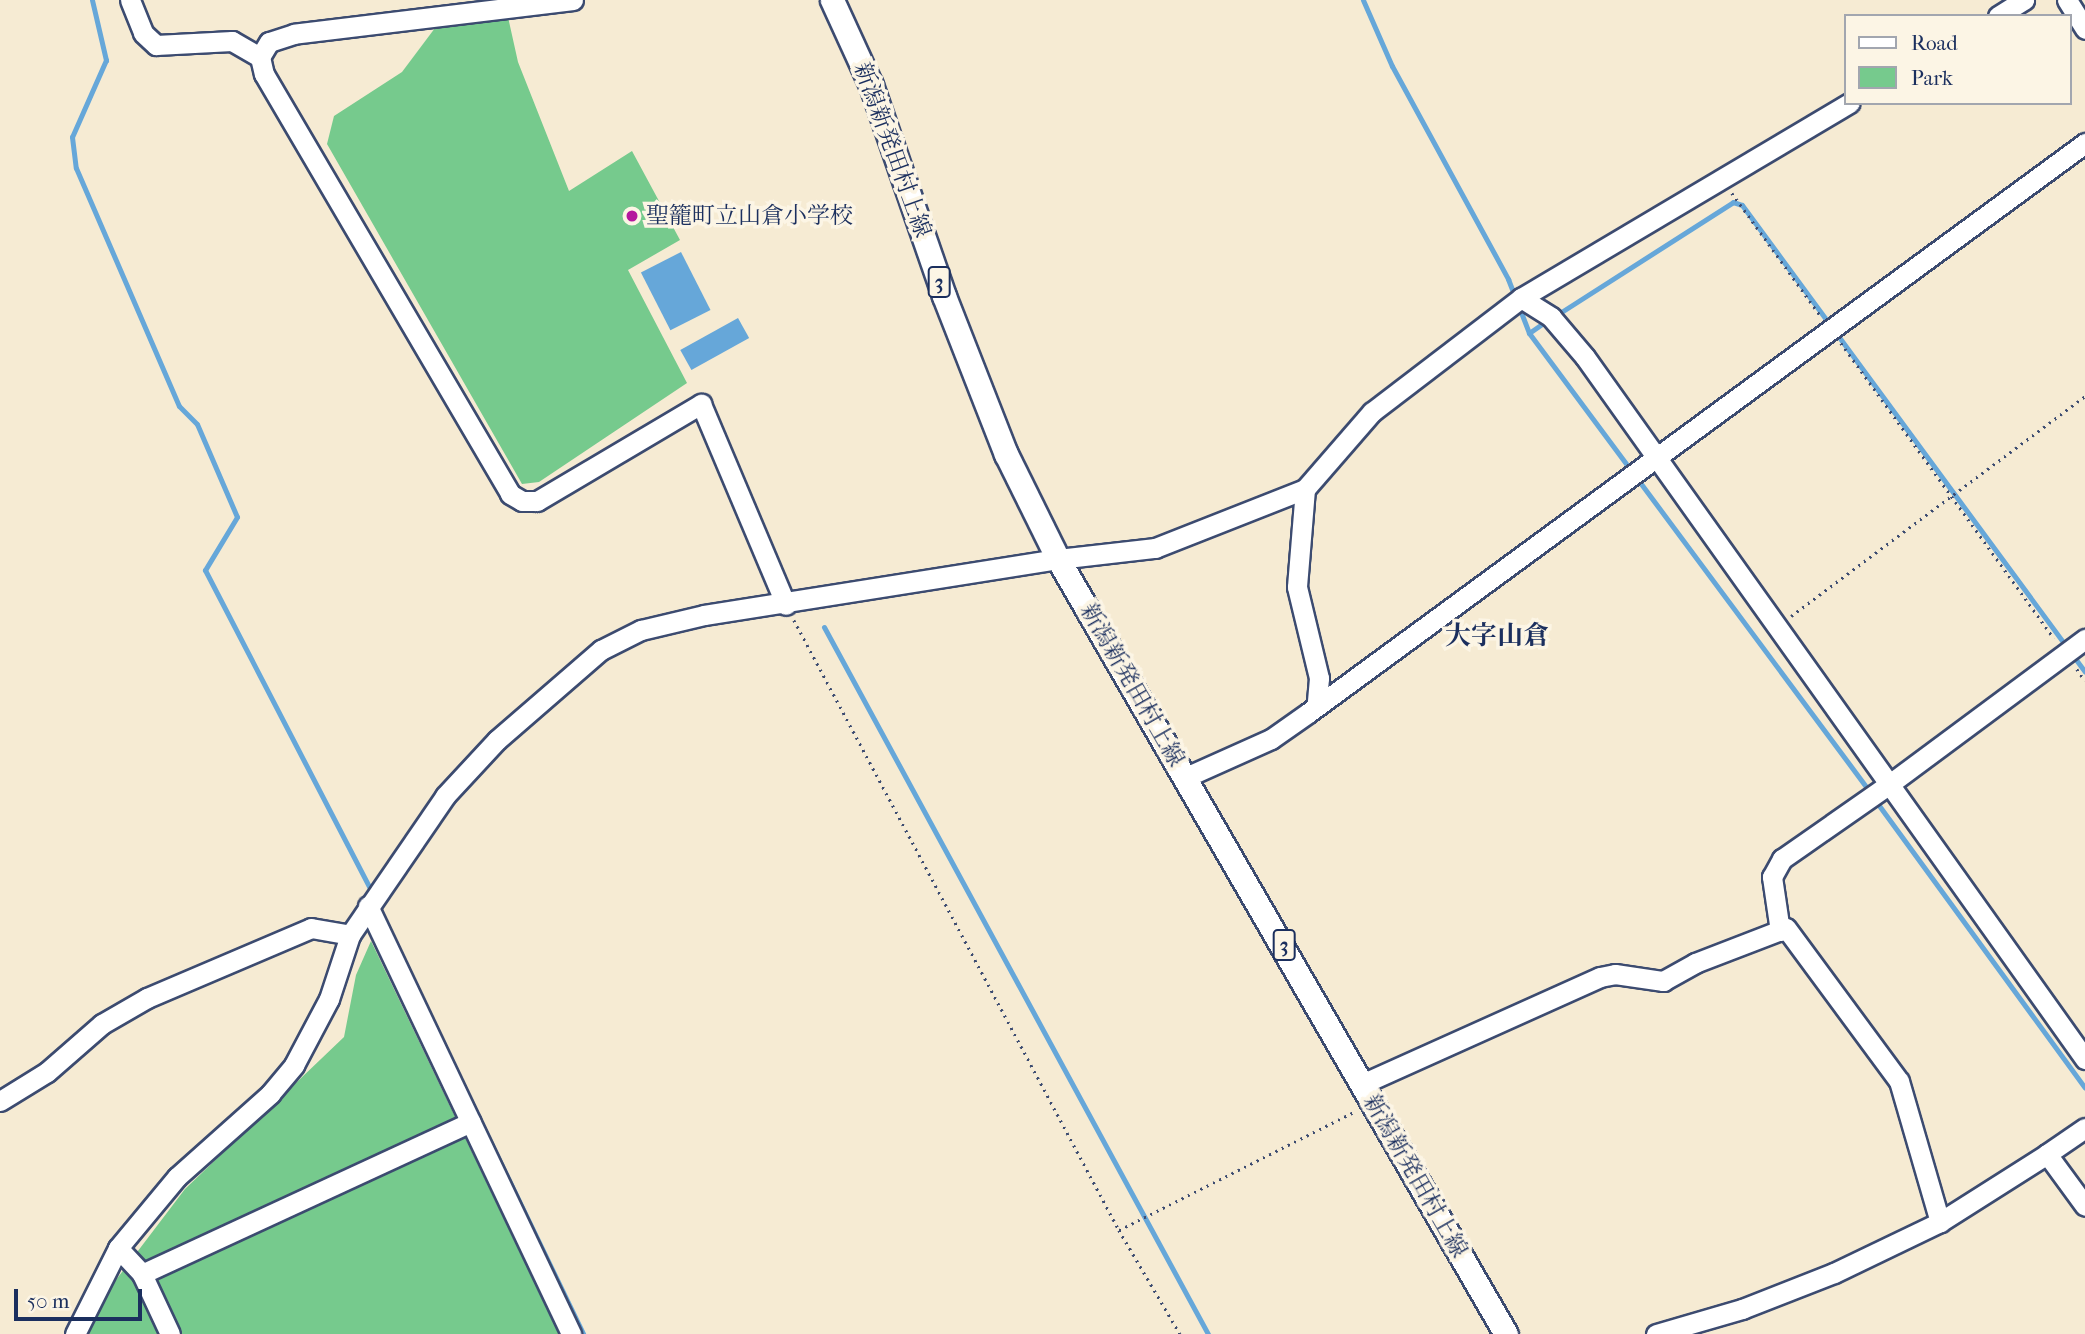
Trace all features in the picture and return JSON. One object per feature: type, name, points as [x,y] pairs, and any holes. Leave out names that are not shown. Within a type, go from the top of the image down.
[{"type":"main road","name":"新潟新発田村上線","points":[[832,0],[871,85],[944,296],[1006,454],[1058,559],[1506,1334]]},
{"type":"street","points":[[130,0],[143,33],[156,45],[232,41],[260,57]]},
{"type":"street","points":[[573,0],[514,4],[294,34],[269,42],[260,57],[264,74],[510,494],[522,501],[537,501],[701,404],[786,605]]},
{"type":"street","points":[[2000,14],[2024,0]]},
{"type":"street","points":[[2067,0],[2085,29]]},
{"type":"street","points":[[75,1334],[118,1248],[177,1177],[270,1094],[294,1065],[329,999],[350,935],[462,774],[601,650],[641,631],[704,615],[786,605],[1058,559],[1155,548],[1305,489],[1372,412],[1521,298],[1847,105]]},
{"type":"street","points":[[1186,777],[1271,738],[2085,143]]},
{"type":"street","points":[[1521,298],[1560,327],[1891,783],[2085,1059]]},
{"type":"street","points":[[1305,489],[1297,587],[1319,678],[1317,703]]},
{"type":"street","points":[[1780,931],[1774,868],[2085,639]]},
{"type":"street","points":[[368,906],[571,1334]]},
{"type":"street","points":[[0,1101],[47,1072],[102,1024],[147,998],[311,928],[350,935]]},
{"type":"street","points":[[1367,1094],[1600,977],[1615,974],[1663,981],[1695,963],[1786,928],[1899,1081],[1940,1222]]},
{"type":"street","points":[[142,1274],[471,1122]]},
{"type":"street","points":[[1656,1334],[1742,1309],[1834,1273],[1940,1222],[2085,1128]]},
{"type":"street","points":[[2047,1154],[2085,1206]]},
{"type":"street","points":[[118,1248],[142,1274],[170,1334]]},
{"type":"path","points":[[1721,179],[1826,324]]},
{"type":"path","points":[[1835,335],[2061,647]]},
{"type":"path","points":[[1777,627],[2085,396]]},
{"type":"path","points":[[786,605],[919,847],[1119,1230],[1180,1334]]},
{"type":"path","points":[[2069,658],[2085,681]]},
{"type":"path","points":[[1119,1230],[1367,1094]]},
{"type":"green space","points":[[508,17],[518,62],[569,191],[632,151],[680,240],[628,270],[687,383],[539,482],[522,484],[327,144],[334,116],[402,72],[435,28]]},
{"type":"green space","points":[[371,941],[559,1334],[89,1334],[103,1297],[185,1189],[344,1037],[356,975]]},
{"type":"water","points":[[681,252],[711,310],[670,330],[641,272]]},
{"type":"water","points":[[738,318],[749,338],[691,370],[680,350]]},
{"type":"waterway","points":[[92,0],[106,60],[72,137],[76,168],[179,406],[197,424],[237,517],[205,570],[373,894]]},
{"type":"waterway","points":[[1363,0],[1392,66],[1508,279],[1529,333],[1870,792]]},
{"type":"waterway","points":[[1555,316],[1733,202],[1742,205],[2085,672]]},
{"type":"waterway","points":[[1529,333],[1546,321]]},
{"type":"waterway","points":[[824,627],[1208,1334]]},
{"type":"waterway","points":[[1875,800],[2085,1088]]},
{"type":"waterway","points":[[460,1079],[583,1334]]},
{"type":"place","name":"聖籠町立山倉小学校","points":[[632,216]]},
{"type":"district","name":"大字山倉","points":[[1497,636]]}]
